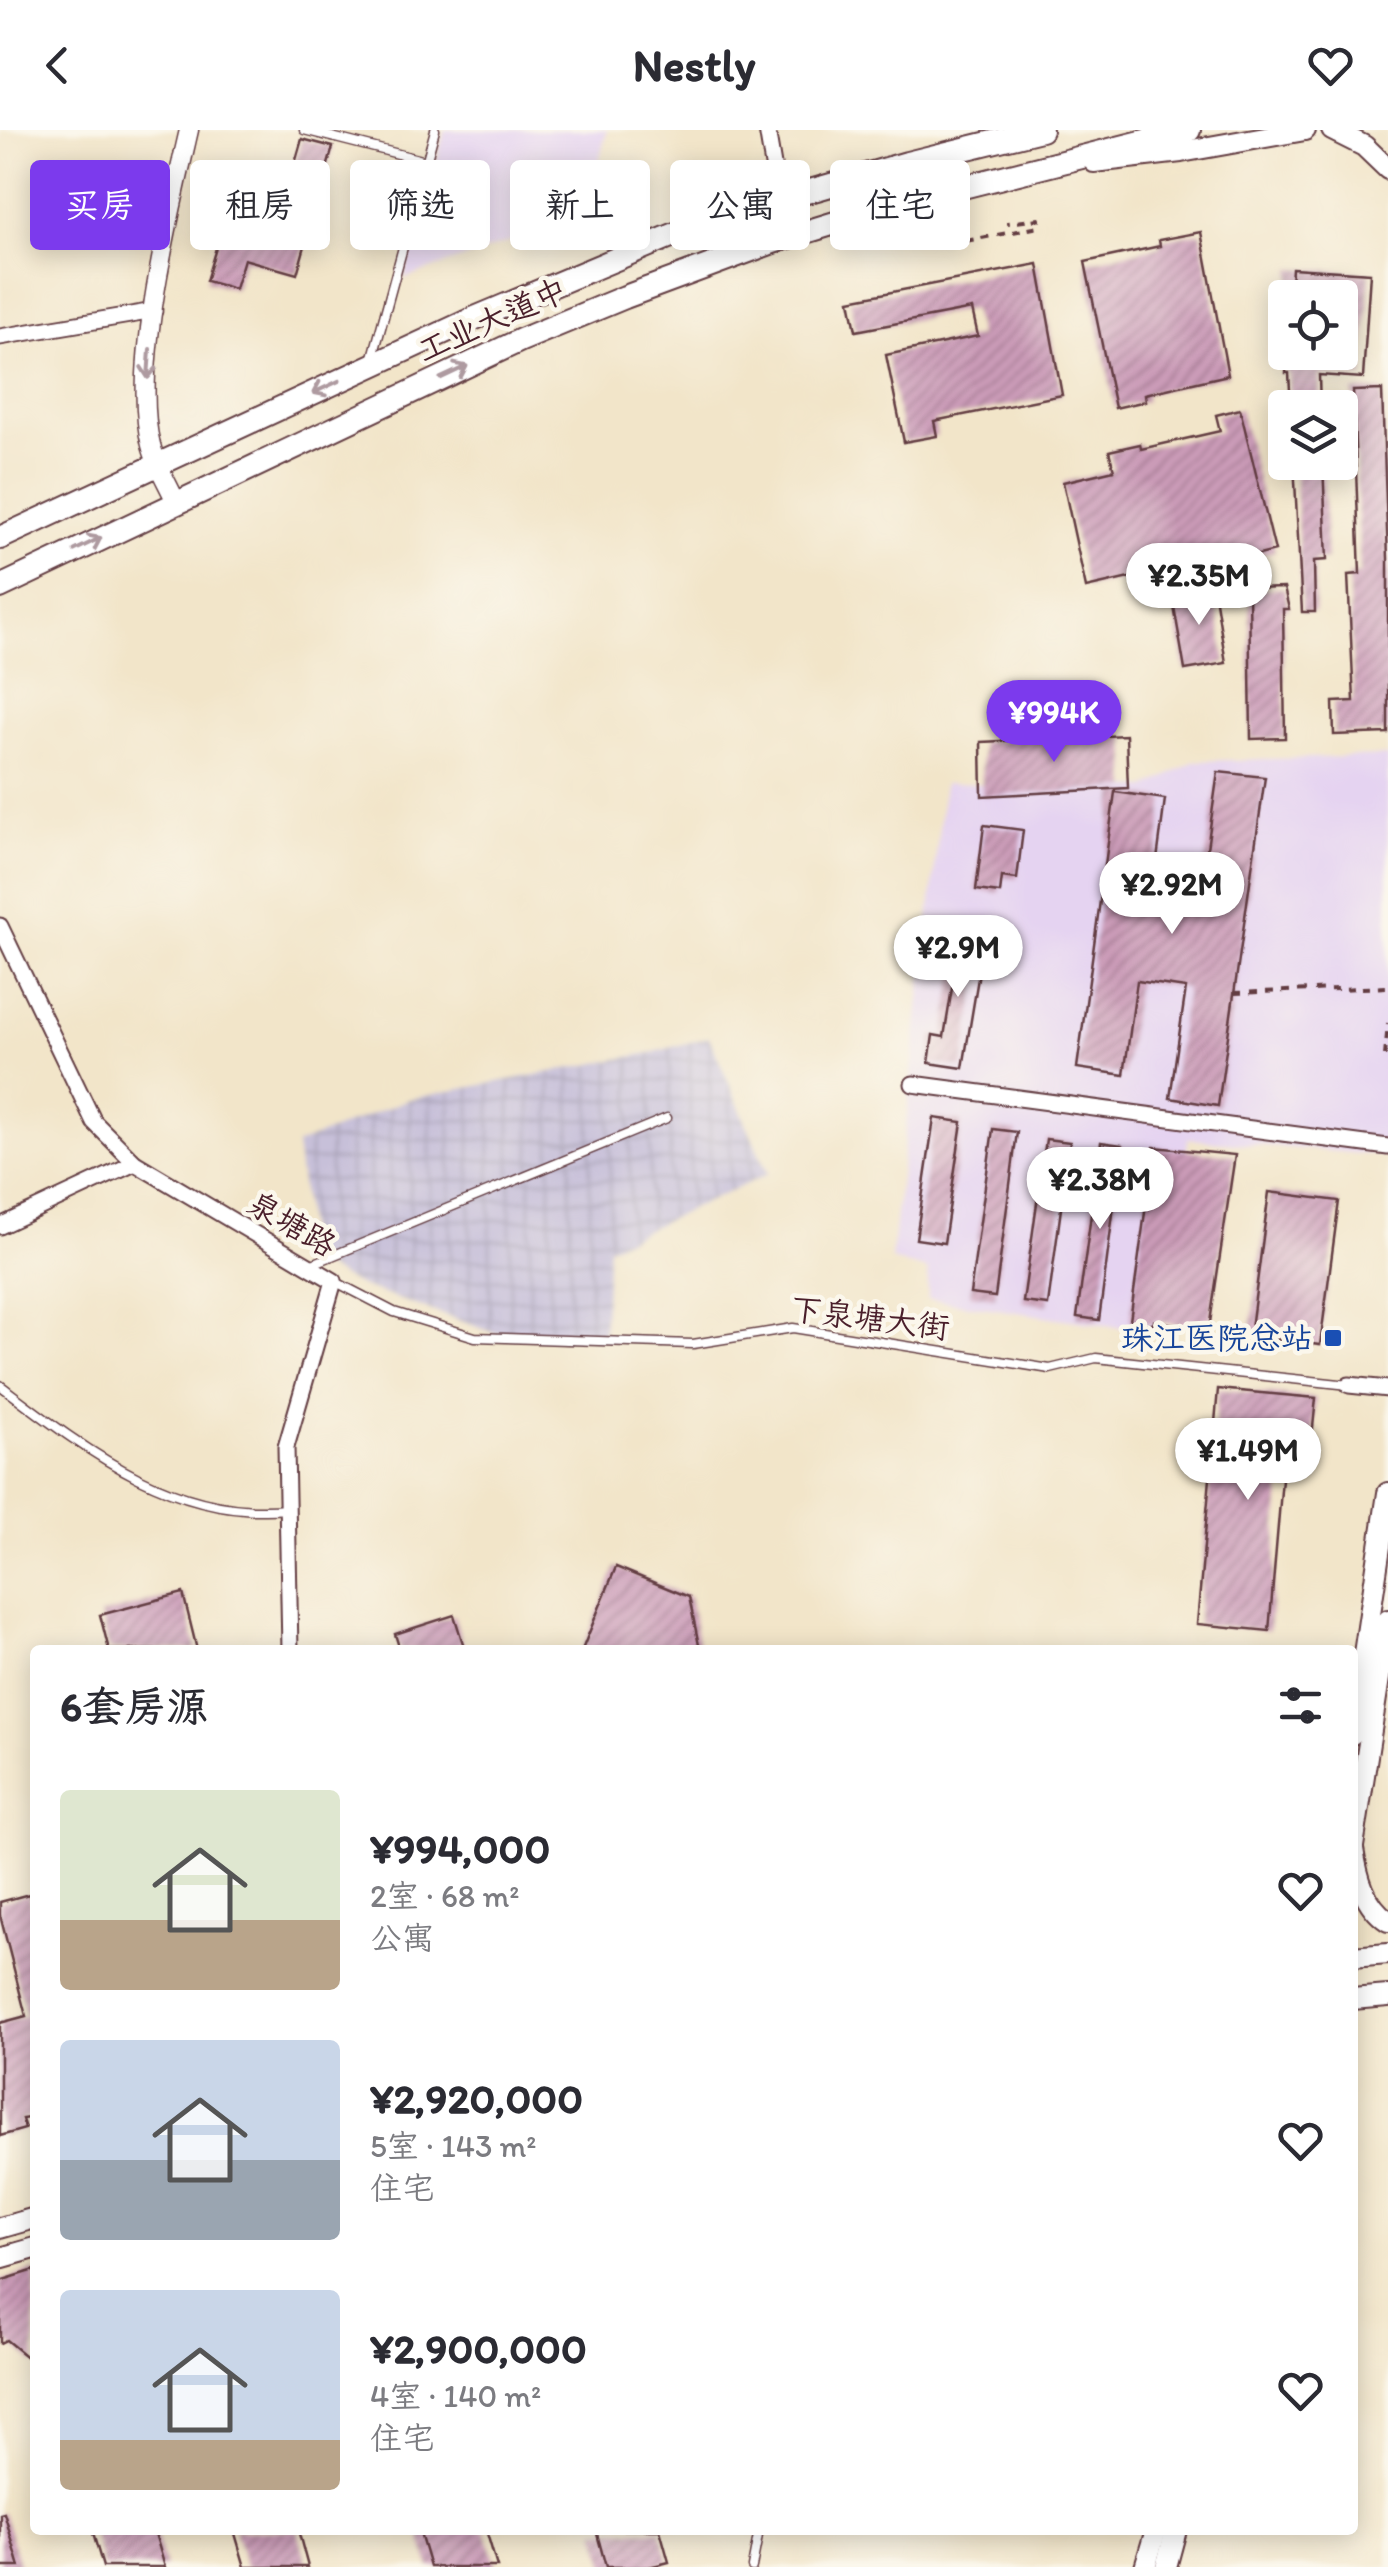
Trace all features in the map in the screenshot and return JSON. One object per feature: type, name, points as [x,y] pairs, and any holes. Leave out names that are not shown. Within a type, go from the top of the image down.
[{"type":"main road","points":[[810,192],[1042,130]]},
{"type":"main road","name":"工业大道中","points":[[0,586],[521,340],[625,297],[826,225],[1189,130]]},
{"type":"main road","points":[[1032,170],[1181,152],[1305,130]]},
{"type":"main road","points":[[1332,130],[1364,146],[1388,168]]},
{"type":"main road","points":[[0,538],[371,366],[625,254],[670,238]]},
{"type":"main road","points":[[1358,1694],[1388,1493]]},
{"type":"main road","points":[[1358,1818],[1388,1620]]},
{"type":"main road","points":[[1358,1878],[1378,1915],[1388,1922]]},
{"type":"main road","points":[[1358,1956],[1388,1954]]},
{"type":"main road","points":[[1358,1998],[1388,1996]]},
{"type":"main road","points":[[0,2228],[30,2219]]},
{"type":"main road","points":[[0,2258],[30,2249]]},
{"type":"main road","points":[[1145,2567],[1155,2535]]},
{"type":"main road","points":[[1166,2567],[1175,2535]]},
{"type":"street","points":[[176,502],[158,464],[147,422],[147,386],[154,310],[189,130]]},
{"type":"street","points":[[767,130],[772,160]]},
{"type":"street","points":[[0,338],[154,310]]},
{"type":"street","name":"泉塘路","points":[[0,926],[94,1122],[135,1163],[334,1281],[286,1447],[290,1645]]},
{"type":"street","points":[[913,1084],[1388,1147]]},
{"type":"street","points":[[0,1226],[135,1163]]},
{"type":"street","points":[[1348,1385],[1388,1389]]},
{"type":"lane","points":[[304,130],[422,160]]},
{"type":"lane","points":[[426,160],[435,130]]},
{"type":"lane","points":[[371,366],[402,250]]},
{"type":"lane","points":[[310,1265],[668,1118]]},
{"type":"lane","name":"下泉塘大街","points":[[334,1281],[394,1312],[475,1337],[692,1344],[793,1328],[1050,1369],[1096,1358],[1348,1385]]},
{"type":"lane","points":[[0,1385],[46,1422],[148,1486],[231,1510],[288,1509]]},
{"type":"lane","points":[[752,2567],[758,2535]]},
{"type":"path","points":[[970,240],[1040,227],[1039,220],[1007,223]]},
{"type":"path","points":[[1234,993],[1388,987]]},
{"type":"path","points":[[1385,1056],[1388,1023]]},
{"type":"shaded area","points":[[445,130],[607,130],[599,160],[510,160],[510,242],[490,249],[490,160],[437,160]]},
{"type":"shaded area","points":[[412,250],[486,250],[404,279]]},
{"type":"shaded area","points":[[1388,756],[1388,1156],[1188,1139],[1158,1333],[928,1299],[928,1270],[891,1260],[944,783],[1147,788],[1195,761]]},
{"type":"shaded area","points":[[709,1037],[768,1174],[608,1247],[603,1337],[495,1333],[360,1286],[311,1261],[296,1145],[409,1099],[655,1052]]},
{"type":"building","points":[[302,139],[333,147],[329,160],[296,160]]},
{"type":"building","points":[[1201,232],[1228,375],[1145,394],[1146,401],[1115,408],[1085,262],[1160,246],[1159,240]]},
{"type":"building","points":[[215,250],[304,250],[297,274],[244,259],[235,289],[206,281]]},
{"type":"building","points":[[1038,264],[1062,395],[934,421],[937,436],[904,442],[886,355],[978,336],[972,309],[856,331],[850,300]]},
{"type":"building","points":[[1292,268],[1370,273],[1363,378],[1319,375],[1319,390],[1290,390],[1286,370],[1358,370],[1358,280],[1291,280]]},
{"type":"building","points":[[1382,390],[1388,559],[1388,733],[1334,735],[1333,702],[1354,701],[1348,575],[1360,574],[1358,391]]},
{"type":"building","points":[[1240,409],[1275,551],[1251,557],[1250,551],[1209,560],[1210,568],[1169,578],[1168,569],[1086,588],[1063,482],[1114,470],[1109,451],[1140,444],[1141,449],[1220,431],[1216,415]]},
{"type":"building","points":[[1295,480],[1324,480],[1327,560],[1314,561],[1315,612],[1302,612]]},
{"type":"building","points":[[1284,588],[1289,609],[1283,609],[1285,738],[1251,739],[1249,589]]},
{"type":"building","points":[[1171,589],[1214,589],[1226,663],[1185,670]]},
{"type":"building","points":[[1126,735],[1128,788],[982,796],[981,742]]},
{"type":"building","points":[[1218,772],[1265,777],[1218,1106],[1170,1098],[1186,988],[1137,981],[1124,1075],[1077,1068],[1115,792],[1165,799],[1152,898],[1199,904]]},
{"type":"building","points":[[984,825],[1023,830],[1017,879],[1002,877],[1000,893],[976,890]]},
{"type":"building","points":[[944,936],[984,942],[963,1068],[929,1063],[933,1035],[944,1037],[955,970],[939,967]]},
{"type":"building","points":[[934,1118],[962,1122],[944,1243],[916,1239]]},
{"type":"building","points":[[993,1129],[1017,1132],[995,1297],[970,1294]]},
{"type":"building","points":[[1046,1139],[1070,1142],[1048,1305],[1023,1302]]},
{"type":"building","points":[[1101,1142],[1122,1145],[1099,1320],[1077,1317]]},
{"type":"building","points":[[1154,1147],[1235,1155],[1209,1329],[1130,1321]]},
{"type":"building","points":[[1269,1192],[1339,1201],[1320,1345],[1250,1336]]},
{"type":"building","points":[[1218,1389],[1316,1398],[1310,1457],[1284,1455],[1269,1631],[1197,1624]]},
{"type":"building","points":[[616,1567],[689,1597],[699,1645],[584,1645]]},
{"type":"building","points":[[183,1593],[196,1645],[108,1645],[100,1615]]},
{"type":"building","points":[[454,1615],[463,1645],[398,1645],[395,1634]]},
{"type":"building","points":[[29,1894],[30,1898],[30,2118],[22,2119],[25,2129],[0,2136],[0,2023],[26,2016],[0,1902]]},
{"type":"building","points":[[30,2272],[30,2360],[6,2340],[0,2343],[0,2281]]},
{"type":"building","points":[[4,2513],[20,2567],[0,2567],[0,2514]]},
{"type":"building","points":[[93,2535],[155,2535],[165,2567],[103,2567]]},
{"type":"building","points":[[235,2535],[299,2535],[308,2567],[245,2567]]},
{"type":"building","points":[[420,2535],[487,2535],[497,2567],[430,2567]]},
{"type":"building","points":[[597,2535],[661,2535],[669,2562],[649,2567],[606,2567]]},
{"type":"place","name":"珠江医院总站","points":[[1333,1338]]}]
